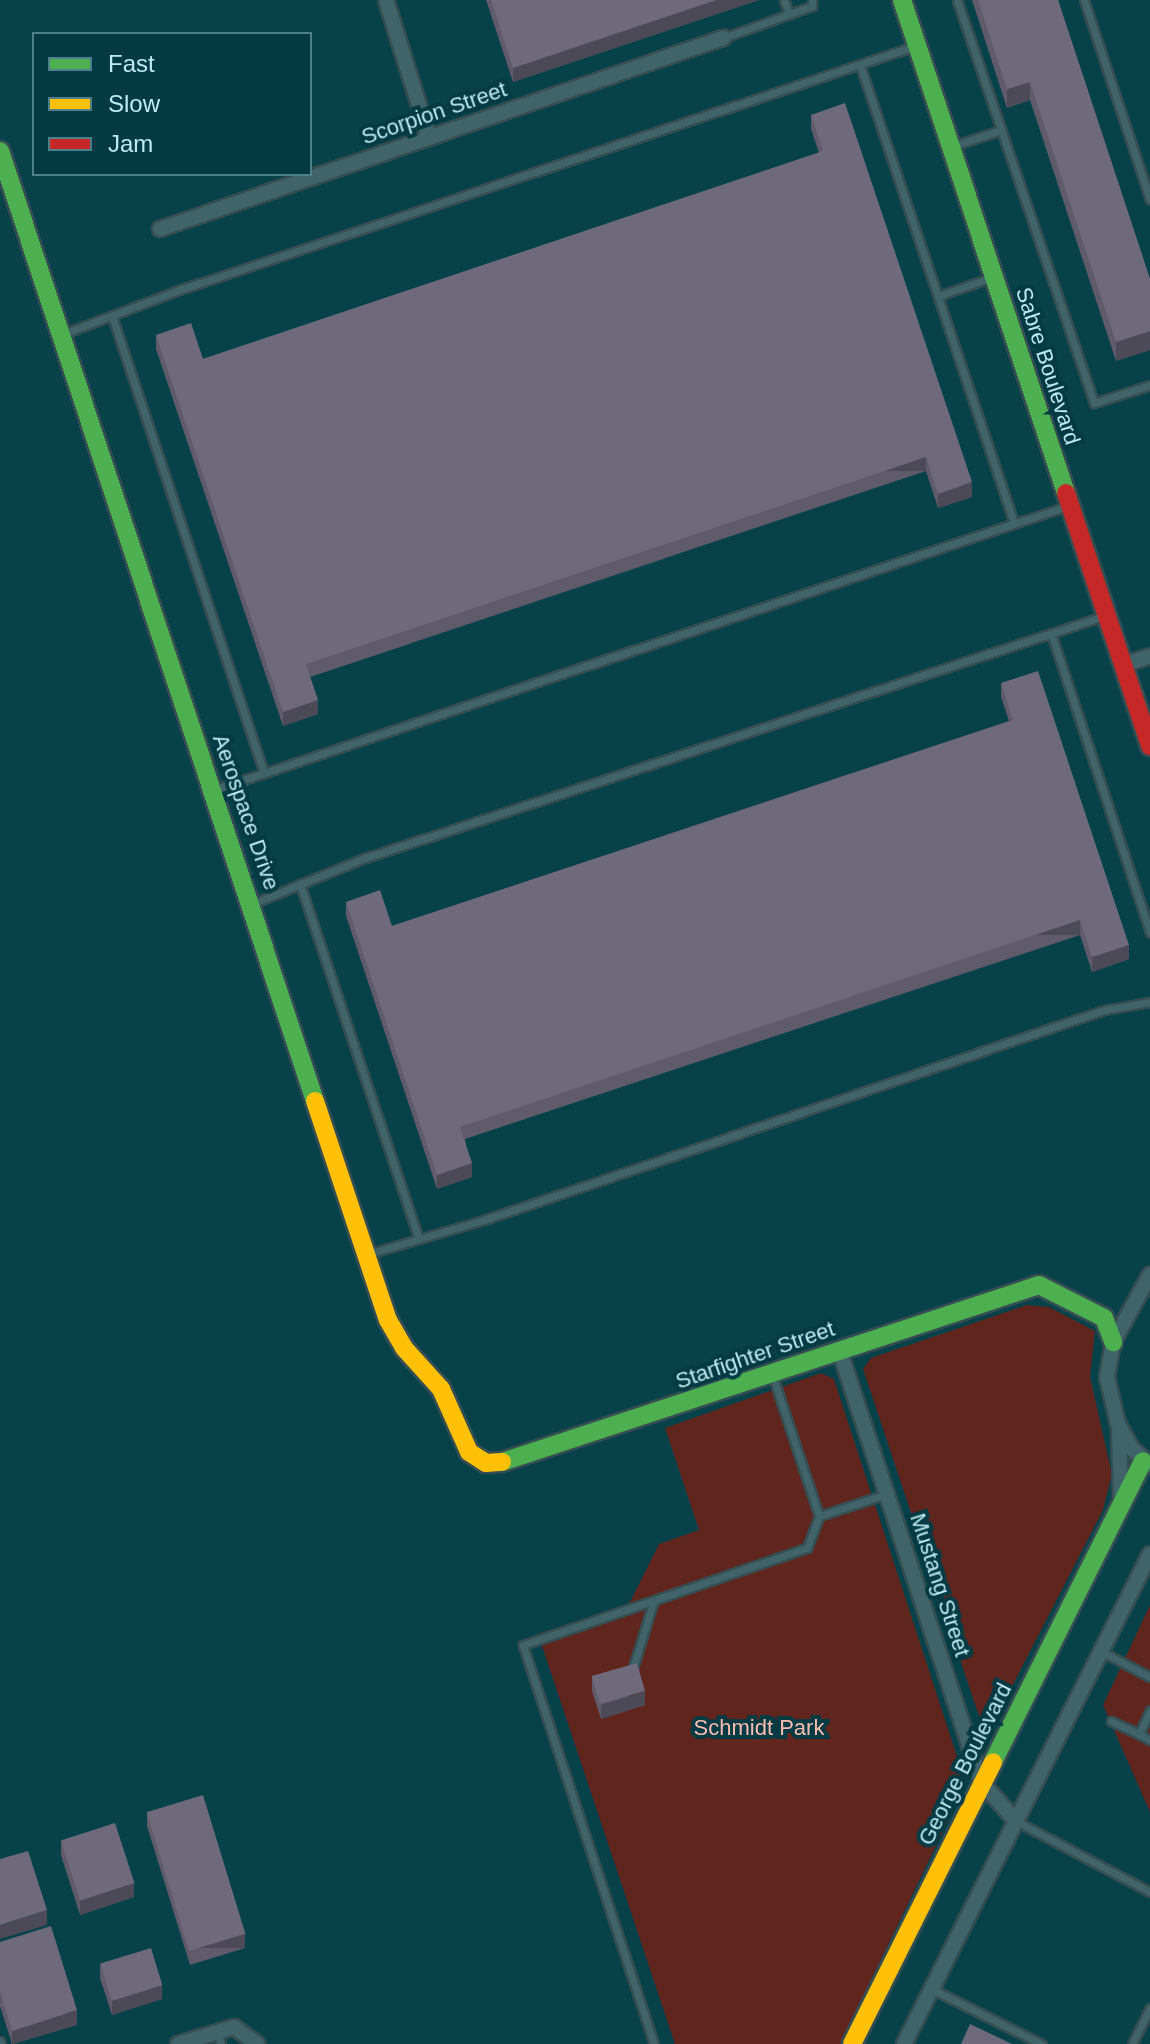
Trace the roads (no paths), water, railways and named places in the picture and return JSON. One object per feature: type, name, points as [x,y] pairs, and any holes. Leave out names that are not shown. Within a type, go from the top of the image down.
[{"type":"street","points":[[386,0],[429,137]]},
{"type":"street","name":"Sabre Boulevard","points":[[902,0],[1150,746]]},
{"type":"street","name":"Scorpion Street","points":[[160,229],[723,38]]},
{"type":"street","name":"Aerospace Drive","points":[[0,151],[396,1337],[441,1389],[469,1452],[486,1463]]},
{"type":"street","points":[[1123,665],[1150,656]]},
{"type":"street","name":"George Boulevard","points":[[1121,1505],[1118,1424],[1107,1377],[1113,1342],[1150,1275]]},
{"type":"street","name":"Starfighter Street","points":[[486,1463],[518,1461],[1039,1285],[1104,1318],[1113,1342]]},
{"type":"street","name":"Mustang Street","points":[[840,1352],[982,1783],[1016,1821]]},
{"type":"street","name":"George Boulevard","points":[[852,2044],[1121,1505],[1146,1463],[1118,1424]]},
{"type":"street","points":[[904,2044],[1150,1554]]},
{"type":"street","points":[[178,2044],[219,2038],[234,2027],[257,2044]]},
{"type":"lane","points":[[784,0],[789,14]]},
{"type":"lane","points":[[723,38],[812,6],[812,0]]},
{"type":"lane","points":[[957,0],[1094,403],[1150,385]]},
{"type":"lane","points":[[1084,0],[1150,199]]},
{"type":"lane","points":[[61,335],[917,46]]},
{"type":"lane","points":[[860,65],[1014,523]]},
{"type":"lane","points":[[951,146],[1001,130]]},
{"type":"lane","points":[[938,296],[994,277]]},
{"type":"lane","points":[[112,316],[264,773]]},
{"type":"lane","points":[[212,791],[1069,505]]},
{"type":"lane","points":[[252,904],[365,858],[1106,616]]},
{"type":"lane","points":[[1051,633],[1150,933]]},
{"type":"lane","points":[[300,884],[419,1239]]},
{"type":"lane","points":[[367,1254],[1104,1010],[1150,1002]]},
{"type":"lane","points":[[654,2044],[523,1645],[807,1548],[819,1516],[772,1375]]},
{"type":"lane","points":[[819,1516],[887,1494]]},
{"type":"lane","points":[[631,1674],[654,1600]]},
{"type":"lane","points":[[1101,1651],[1150,1677]]},
{"type":"lane","points":[[1139,1734],[1150,1710]]},
{"type":"lane","points":[[1111,1721],[1150,1740]]},
{"type":"lane","points":[[1016,1821],[1150,1892]]},
{"type":"lane","points":[[932,1989],[1042,2044]]},
{"type":"lane","points":[[1132,2044],[1150,2008]]},
{"type":"park label","name":"Schmidt Park","points":[[759,1728]]}]
